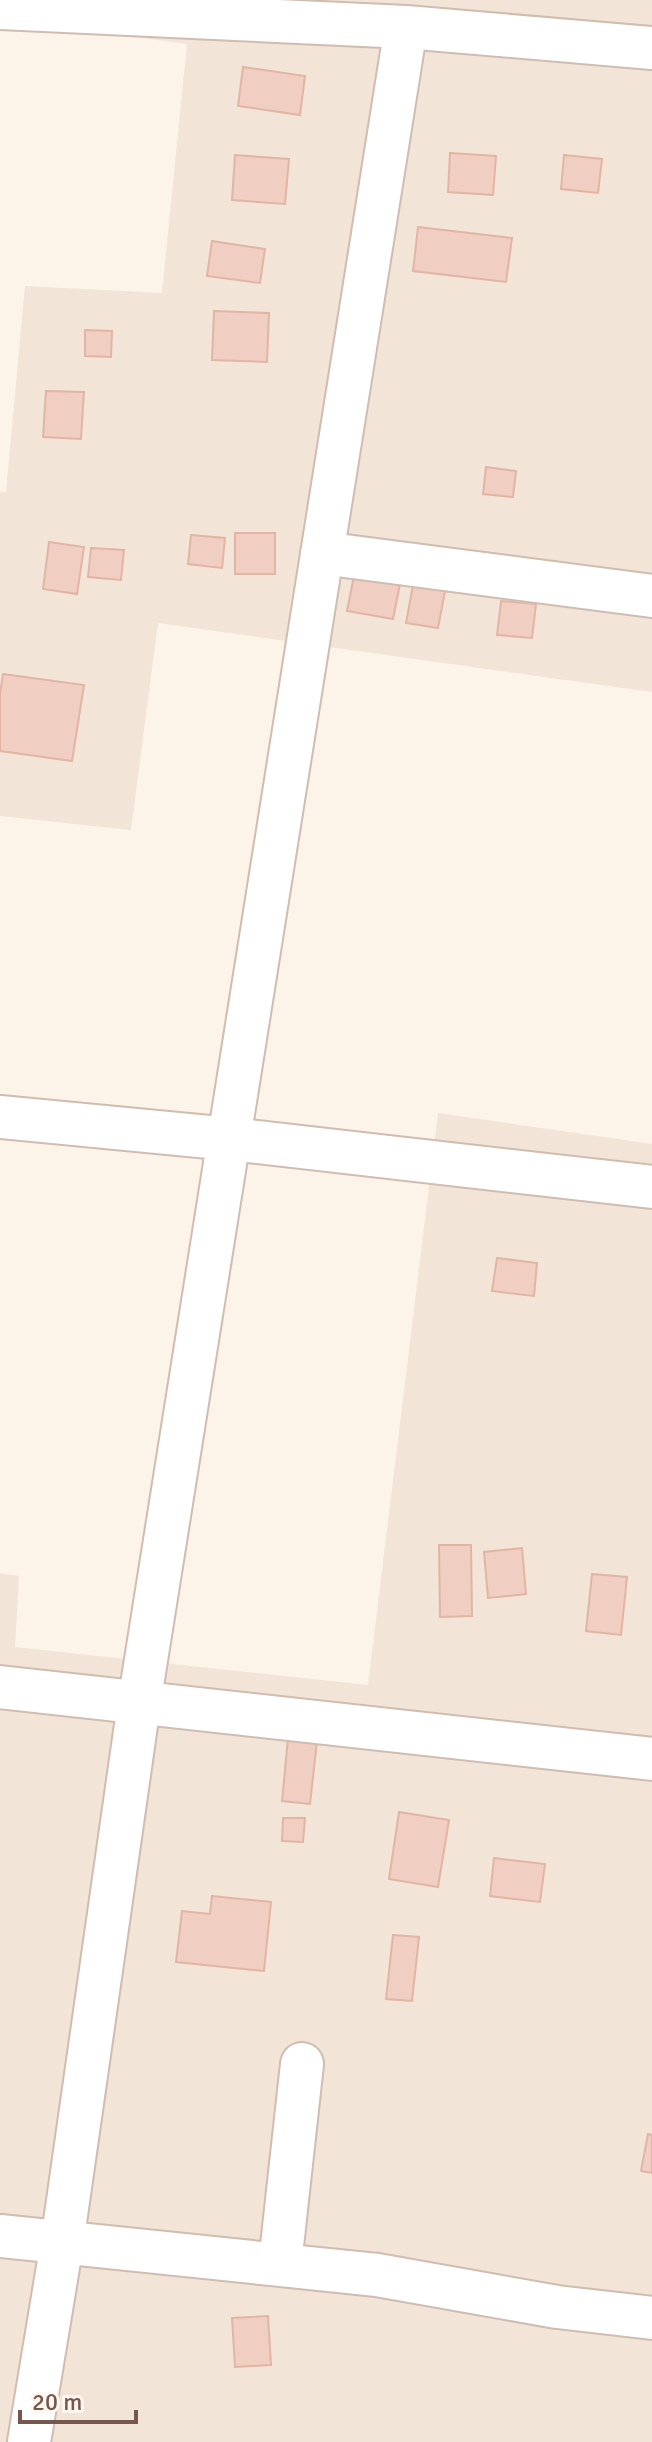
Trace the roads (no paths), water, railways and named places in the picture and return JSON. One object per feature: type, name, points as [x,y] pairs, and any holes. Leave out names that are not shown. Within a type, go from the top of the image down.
[{"type":"street","points":[[0,8],[406,27],[652,48]]},
{"type":"street","points":[[29,2442],[62,2243],[139,1704],[406,27]]},
{"type":"street","points":[[322,553],[652,596]]},
{"type":"street","points":[[0,1117],[230,1139],[652,1187]]},
{"type":"street","points":[[0,1687],[652,1759]]},
{"type":"street","points":[[280,2264],[302,2064]]},
{"type":"street","points":[[0,2236],[377,2275],[557,2307],[652,2318]]}]
